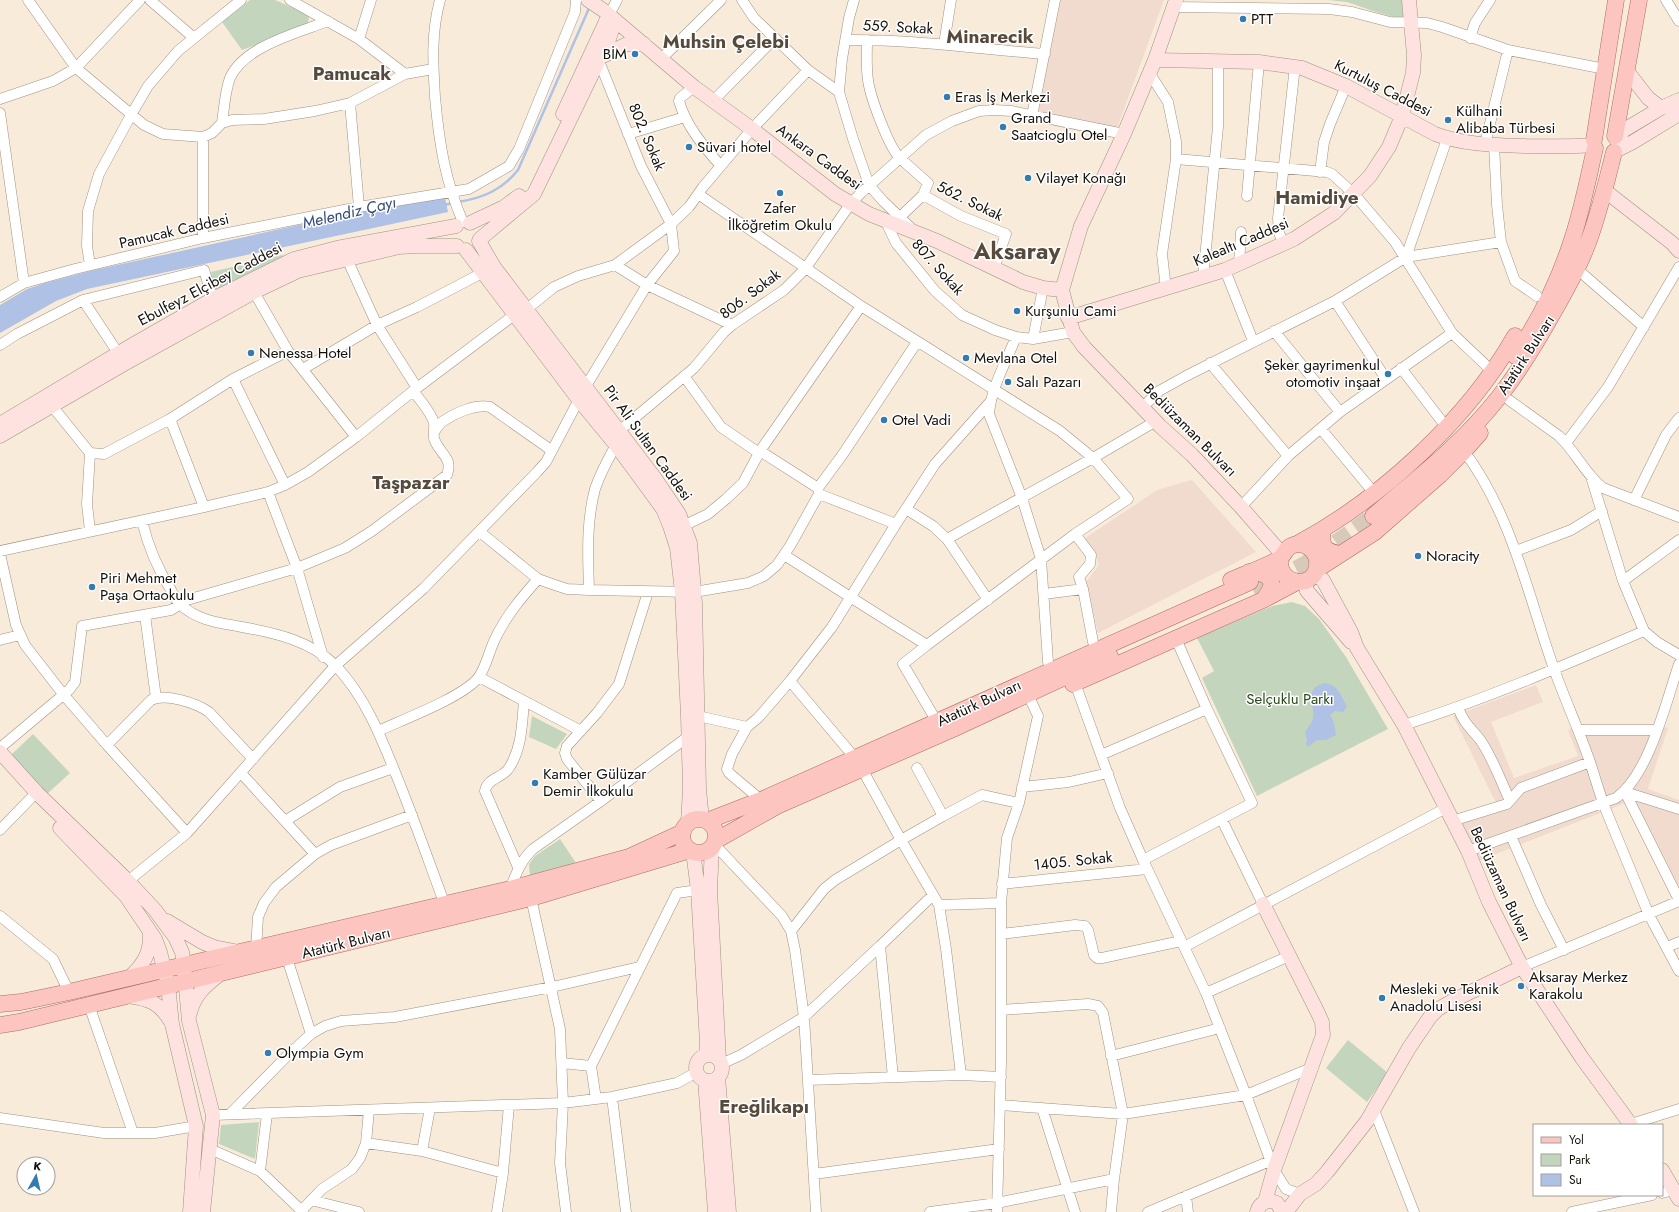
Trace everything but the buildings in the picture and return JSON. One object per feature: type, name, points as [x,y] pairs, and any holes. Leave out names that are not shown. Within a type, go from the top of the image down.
[{"type":"main road","name":"Ankara Caddesi","points":[[588,0],[608,14],[694,87],[752,129],[835,194],[869,214],[916,233],[1023,282],[1043,288],[1062,290]]},
{"type":"main road","name":"Kalealtı Caddesi","points":[[1068,318],[1203,278],[1224,270],[1294,239],[1334,213],[1370,176],[1389,147],[1402,116],[1413,73],[1414,55],[1409,0]]},
{"type":"main road","name":"Atatürk Bulvarı","points":[[1372,505],[1445,441],[1489,393],[1522,346],[1546,301],[1560,272],[1572,241],[1586,190],[1616,0]]},
{"type":"main road","name":"Atatürk Bulvarı","points":[[1372,505],[1433,466],[1469,431],[1499,397],[1535,344],[1577,269],[1586,248],[1604,190],[1615,144],[1639,0]]},
{"type":"main road","points":[[1073,332],[1068,318],[1062,290],[1081,226],[1150,74],[1174,3]]},
{"type":"main road","points":[[461,248],[473,248],[479,240],[534,194],[600,59],[612,30],[608,14]]},
{"type":"main road","name":"Ebulfeyz Elçibey Caddesi","points":[[0,424],[118,353],[213,299],[294,259],[462,220],[504,207],[518,197],[531,181],[608,14]]},
{"type":"main road","points":[[600,59],[627,44],[644,44]]},
{"type":"main road","name":"Kurtuluş Caddesi","points":[[1155,60],[1218,63],[1259,62],[1295,66],[1346,86],[1447,139],[1490,144],[1573,147],[1594,144]]},
{"type":"main road","points":[[1627,71],[1648,98],[1661,108]]},
{"type":"main road","points":[[1615,144],[1624,130],[1661,108],[1679,100]]},
{"type":"main road","points":[[1615,144],[1633,142],[1679,114]]},
{"type":"main road","points":[[1594,144],[1598,135],[1605,132],[1615,144]]},
{"type":"main road","points":[[1604,190],[1677,244]]},
{"type":"main road","points":[[479,240],[478,229],[462,220],[452,232],[452,237],[461,248],[521,312],[579,400],[616,445],[678,529],[677,548],[688,592],[694,736],[690,788],[695,824],[684,844],[691,851],[698,890],[707,1043],[706,1055]]},
{"type":"main road","name":"Pir Ali Sultan Caddesi","points":[[479,240],[521,312],[586,386],[654,477],[679,514],[678,529]]},
{"type":"main road","name":"Ebulfeyz Elçibey Caddesi","points":[[0,436],[124,364],[254,292],[298,271],[399,247],[416,246],[461,248]]},
{"type":"main road","points":[[1281,556],[1281,569],[1283,574],[1292,581],[1308,577],[1375,532],[1440,475],[1464,451],[1509,400],[1531,369],[1577,269]]},
{"type":"main road","points":[[947,722],[1004,712],[1176,639],[1254,586],[1291,546],[1372,505],[1410,463],[1447,428],[1492,371],[1513,339],[1537,296],[1560,272]]},
{"type":"main road","name":"Bediüzaman Bulvarı","points":[[1073,332],[1084,347],[1241,506],[1281,556]]},
{"type":"main road","points":[[1323,530],[1322,538],[1325,547],[1332,553],[1341,554]]},
{"type":"main road","points":[[1297,544],[1306,546],[1314,552],[1317,561],[1308,577]]},
{"type":"main road","points":[[947,722],[1002,682],[1181,604],[1254,586],[1308,577]]},
{"type":"main road","name":"Bediüzaman Bulvarı","points":[[1308,577],[1307,591],[1344,635],[1357,648],[1404,725],[1468,851],[1489,902],[1522,967],[1582,1058],[1630,1124]]},
{"type":"main road","name":"Atatürk Bulvarı","points":[[714,844],[777,806],[859,764],[947,722],[1254,586]]},
{"type":"main road","points":[[0,752],[37,793],[128,882],[161,918],[175,937],[182,952],[189,1021],[212,1115],[203,1212]]},
{"type":"main road","name":"Atatürk Bulvarı","points":[[0,1025],[19,1022],[168,985],[185,974],[248,951],[510,889],[629,857],[695,824],[859,764]]},
{"type":"main road","points":[[0,766],[126,896],[150,931],[160,952],[168,985],[172,1024],[196,1126],[190,1212]]},
{"type":"main road","points":[[695,824],[712,825],[715,831],[710,890],[715,1212]]},
{"type":"main road","points":[[691,851],[703,852],[714,844]]},
{"type":"main road","name":"Atatürk Bulvarı","points":[[0,1004],[21,1002],[69,992],[164,969],[185,974],[220,974],[531,898],[691,851]]},
{"type":"main road","points":[[1262,1208],[1272,1165],[1312,1068],[1323,1035],[1322,1022],[1263,904]]},
{"type":"main road","points":[[161,918],[202,942],[214,947],[248,951]]},
{"type":"main road","points":[[129,978],[140,968],[148,953],[151,944],[150,931]]},
{"type":"main road","points":[[1262,1208],[1300,1194],[1316,1184],[1327,1172],[1374,1110],[1409,1048],[1430,1017],[1438,1009],[1522,967]]},
{"type":"main road","points":[[189,1021],[191,1008],[196,996],[204,986],[220,974]]},
{"type":"main road","points":[[126,996],[148,1000],[158,1005],[165,1012],[172,1024]]},
{"type":"main road","points":[[712,1071],[696,1067],[698,1060],[706,1055],[713,1055],[712,1071],[728,1212]]},
{"type":"main road","points":[[1663,1172],[1674,1190]]},
{"type":"main road","points":[[1286,1212],[1300,1194]]},
{"type":"main road","points":[[1262,1208],[1280,1207],[1282,1212]]},
{"type":"street","points":[[28,0],[76,68],[144,125],[163,134],[203,137],[212,133],[222,123],[232,120],[264,119],[315,111],[350,103],[405,74],[433,69]]},
{"type":"street","points":[[125,0],[132,8]]},
{"type":"street","points":[[0,99],[53,81],[76,68],[140,0]]},
{"type":"street","points":[[150,0],[194,38]]},
{"type":"street","points":[[90,266],[87,246],[88,210],[99,174],[131,115],[148,86],[178,51],[241,0]]},
{"type":"street","points":[[290,0],[359,38],[405,74]]},
{"type":"street","points":[[359,38],[371,0]]},
{"type":"street","points":[[440,0],[435,19],[432,50],[438,137],[442,158],[462,220]]},
{"type":"street","name":"Pamucak Caddesi","points":[[0,297],[24,283],[203,238],[359,207],[453,195],[469,190],[509,166],[519,149],[576,12],[576,0]]},
{"type":"street","points":[[608,14],[617,0]]},
{"type":"street","points":[[661,59],[721,0]]},
{"type":"street","points":[[742,0],[754,18],[808,70],[839,92]]},
{"type":"street","points":[[854,0],[842,59],[839,92],[869,185],[916,233]]},
{"type":"street","points":[[944,44],[951,0]]},
{"type":"street","points":[[1032,116],[1055,0]]},
{"type":"street","points":[[1470,38],[1475,23],[1490,0]]},
{"type":"street","points":[[1174,3],[1329,9],[1352,12],[1390,22],[1427,24],[1442,27],[1508,50],[1605,69]]},
{"type":"street","points":[[1672,4],[1679,21]]},
{"type":"street","points":[[222,123],[230,79],[237,65],[258,48],[328,21]]},
{"type":"street","points":[[713,101],[775,38]]},
{"type":"street","name":"559. Sokak","points":[[846,40],[944,44],[1045,54]]},
{"type":"street","points":[[867,40],[868,81],[874,105],[891,146],[900,159]]},
{"type":"street","points":[[1508,50],[1490,144],[1501,242],[1515,282],[1537,296]]},
{"type":"street","name":"802. Sokak","points":[[600,59],[641,166],[671,224]]},
{"type":"street","points":[[1247,196],[1259,62]]},
{"type":"street","points":[[1203,278],[1218,127],[1218,63]]},
{"type":"street","points":[[1284,244],[1279,233],[1278,218],[1295,66]]},
{"type":"street","points":[[0,550],[142,521],[268,492],[285,485],[308,472],[356,437],[415,389],[554,287],[578,276],[615,265],[671,224],[689,207],[752,129],[808,70]]},
{"type":"street","points":[[1150,74],[1168,102],[1176,141],[1176,158],[1162,254],[1166,289]]},
{"type":"street","points":[[1320,172],[1324,142],[1346,86]]},
{"type":"street","points":[[694,87],[678,101],[685,117],[703,146],[721,166]]},
{"type":"street","points":[[350,103],[359,207]]},
{"type":"street","name":"806. Sokak","points":[[619,431],[694,368],[724,332],[784,290],[805,269],[852,203],[869,185],[926,135],[952,121],[979,111],[995,110],[1124,134]]},
{"type":"street","points":[[0,113],[24,283]]},
{"type":"street","points":[[628,134],[685,117]]},
{"type":"street","points":[[203,137],[203,238]]},
{"type":"street","points":[[1406,257],[1447,139]]},
{"type":"street","points":[[1176,158],[1332,174],[1354,194],[1395,242],[1406,257],[1452,333],[1492,371]]},
{"type":"street","name":"562. Sokak","points":[[900,159],[928,183],[923,194],[961,216],[1006,234],[994,268]]},
{"type":"street","points":[[698,194],[805,269],[861,306],[1060,431],[1094,458],[1128,499],[1075,534],[903,664],[947,722]]},
{"type":"street","points":[[900,217],[923,194]]},
{"type":"street","name":"807. Sokak","points":[[885,220],[896,243],[935,291],[962,315],[995,330],[1016,337],[1033,339],[1073,332]]},
{"type":"street","points":[[128,882],[187,833],[335,666],[424,588],[480,532],[546,462],[586,386],[647,285],[674,251],[671,224]]},
{"type":"street","points":[[1239,264],[1241,232]]},
{"type":"street","points":[[1143,407],[1160,391],[1210,363],[1335,301],[1406,257],[1501,242]]},
{"type":"street","points":[[0,748],[69,690],[75,682],[82,626],[171,610],[187,600],[297,568],[345,548],[372,531],[447,475],[449,462],[438,448],[434,439],[432,418],[378,325],[347,259]]},
{"type":"street","points":[[615,265],[647,285],[732,326]]},
{"type":"street","points":[[1566,443],[1608,387],[1679,268]]},
{"type":"street","points":[[1577,269],[1644,327]]},
{"type":"street","points":[[0,345],[17,334],[83,300],[204,270],[213,299]]},
{"type":"street","points":[[1224,270],[1253,341]]},
{"type":"street","points":[[303,369],[378,325],[417,307],[484,272]]},
{"type":"street","points":[[1033,339],[1043,288]]},
{"type":"street","points":[[254,292],[288,351],[356,437]]},
{"type":"street","points":[[83,300],[118,353]]},
{"type":"street","points":[[1335,301],[1386,379]]},
{"type":"street","points":[[678,529],[708,514],[743,483],[760,452],[861,306]]},
{"type":"street","points":[[1274,331],[1340,412]]},
{"type":"street","points":[[1241,506],[1288,456],[1321,430],[1340,412],[1452,333]]},
{"type":"street","points":[[1016,337],[994,390],[990,402],[989,414],[1022,498],[1041,559],[1048,662]]},
{"type":"street","points":[[480,532],[538,579],[567,589],[688,592],[748,583],[764,576],[777,565],[819,491],[917,342]]},
{"type":"street","points":[[90,453],[104,454],[170,419],[233,379],[288,351]]},
{"type":"street","points":[[1210,363],[1288,456]]},
{"type":"street","points":[[1402,368],[1447,428]]},
{"type":"street","points":[[684,376],[721,427],[819,491],[896,524]]},
{"type":"street","points":[[233,379],[285,485]]},
{"type":"street","points":[[1509,400],[1566,443],[1592,480],[1623,581],[1644,631],[1657,642],[1679,655]]},
{"type":"street","points":[[761,800],[729,773],[727,769],[732,754],[747,727],[758,718],[790,682],[832,627],[935,464],[990,402]]},
{"type":"street","points":[[52,406],[90,453],[87,504],[90,531]]},
{"type":"street","points":[[434,432],[443,420],[458,413],[484,406],[490,407],[551,450]]},
{"type":"street","points":[[1634,500],[1666,435],[1679,418]]},
{"type":"street","points":[[170,419],[204,507]]},
{"type":"street","points":[[947,539],[1094,458],[1156,421]]},
{"type":"street","points":[[1321,430],[1372,505]]},
{"type":"street","points":[[589,590],[588,542],[590,516],[595,489],[603,469],[616,445]]},
{"type":"street","points":[[1464,451],[1490,490],[1516,551],[1554,670],[1579,730],[1604,803],[1649,915],[1679,971]]},
{"type":"street","points":[[1592,480],[1603,488],[1679,517]]},
{"type":"street","points":[[268,492],[297,568],[324,657]]},
{"type":"street","points":[[906,509],[933,526],[947,539],[988,600]]},
{"type":"street","points":[[1516,551],[1571,530],[1602,511]]},
{"type":"street","points":[[142,521],[147,543],[158,569],[179,604],[199,618],[257,629],[293,638],[324,657],[335,666],[368,709],[412,815],[445,905]]},
{"type":"street","points":[[1075,534],[1091,555],[1090,564],[1079,577],[1083,589],[1093,642]]},
{"type":"street","points":[[1623,581],[1679,540]]},
{"type":"street","points":[[0,554],[16,625],[25,645],[63,694],[187,833]]},
{"type":"street","points":[[784,555],[851,596],[876,615],[927,645]]},
{"type":"street","points":[[378,731],[455,696],[472,684],[479,677],[496,638],[512,608],[538,579]]},
{"type":"street","points":[[1044,594],[1083,589]]},
{"type":"street","points":[[601,801],[565,753],[567,746],[619,684],[648,592]]},
{"type":"street","points":[[145,615],[156,698]]},
{"type":"street","points":[[1404,725],[1458,708],[1554,670],[1644,631]]},
{"type":"street","points":[[0,640],[20,635]]},
{"type":"street","points":[[1145,864],[1252,803],[1207,709],[1176,639]]},
{"type":"street","points":[[1468,851],[1604,803],[1625,792],[1645,759],[1679,664]]},
{"type":"street","points":[[479,677],[581,731]]},
{"type":"street","points":[[790,682],[859,764],[938,905],[946,949],[961,1075]]},
{"type":"street","points":[[1075,683],[1120,808],[1206,993],[1272,1165],[1286,1189],[1300,1194]]},
{"type":"street","points":[[107,745],[148,703],[156,698],[184,701],[200,706],[209,712],[253,758]]},
{"type":"street","points":[[518,867],[485,791],[489,782],[508,770],[515,758],[520,742],[524,701]]},
{"type":"street","points":[[997,1208],[1001,1077],[1000,903],[1007,838],[1019,803],[1038,716],[1031,701]]},
{"type":"street","points":[[1458,708],[1462,718],[1480,741],[1496,770],[1510,801]]},
{"type":"street","points":[[1102,755],[1207,709]]},
{"type":"street","points":[[693,716],[747,727]]},
{"type":"street","points":[[1579,730],[1656,730]]},
{"type":"street","points":[[510,889],[518,867],[525,856],[533,849],[694,736]]},
{"type":"street","points":[[1001,934],[1075,925],[1085,926],[1088,930],[1094,956],[1098,958],[1182,944],[1449,814],[1507,804],[1521,788],[1590,762]]},
{"type":"street","points":[[285,821],[340,787],[393,768]]},
{"type":"street","points":[[917,768],[942,816]]},
{"type":"street","points":[[241,772],[315,854]]},
{"type":"street","points":[[1022,787],[1069,782],[1108,773]]},
{"type":"street","points":[[1625,792],[1679,809]]},
{"type":"street","points":[[1522,967],[1649,915],[1679,900],[1625,792]]},
{"type":"street","points":[[791,931],[824,889],[835,880],[942,816],[982,795],[1019,803]]},
{"type":"street","points":[[0,830],[31,798]]},
{"type":"street","points":[[248,951],[256,932],[258,917],[264,903],[276,887],[315,854],[338,842],[412,815]]},
{"type":"street","points":[[1222,820],[1263,904]]},
{"type":"street","points":[[1511,836],[1541,904],[1564,950]]},
{"type":"street","points":[[714,844],[782,916],[791,931],[804,1017],[816,1212]]},
{"type":"street","name":"1405. Sokak","points":[[1002,884],[1145,864]]},
{"type":"street","points":[[596,1099],[591,1066],[639,967],[677,893],[698,890]]},
{"type":"street","points":[[212,1115],[563,1103],[612,1097],[676,1083],[712,1071],[804,1017],[932,896]]},
{"type":"street","points":[[531,898],[552,987],[560,1029],[563,1103],[560,1163],[566,1212]]},
{"type":"street","points":[[938,905],[1000,903]]},
{"type":"street","points":[[0,916],[53,959],[69,992]]},
{"type":"street","points":[[1667,947],[1679,942]]},
{"type":"street","points":[[880,946],[893,1077]]},
{"type":"street","points":[[1206,993],[1290,956]]},
{"type":"street","points":[[287,958],[311,1034]]},
{"type":"street","points":[[230,1114],[311,1034],[325,1026],[341,1021],[395,1017],[552,987],[639,967]]},
{"type":"street","points":[[1001,1010],[1088,1004],[1098,1006],[1103,1013],[1123,1114],[1111,1212]]},
{"type":"street","points":[[88,1005],[133,1133]]},
{"type":"street","points":[[0,1032],[19,1022]]},
{"type":"street","points":[[1111,1056],[1220,1028]]},
{"type":"street","points":[[562,1063],[591,1066]]},
{"type":"street","points":[[1000,1105],[1123,1114],[1246,1095],[1312,1068]]},
{"type":"street","points":[[808,1080],[961,1075],[1001,1077]]},
{"type":"street","points":[[612,1097],[626,1212]]},
{"type":"street","points":[[497,1212],[503,1173],[509,1105]]},
{"type":"street","points":[[422,1151],[430,1108]]},
{"type":"street","points":[[1042,1108],[1074,1212]]},
{"type":"street","points":[[1634,1124],[1679,1109]]},
{"type":"street","points":[[210,1149],[260,1171],[302,1211],[322,1189],[352,1169],[360,1158],[366,1144],[369,1110]]},
{"type":"street","points":[[1374,1110],[1414,1212]]},
{"type":"street","points":[[260,1171],[267,1114]]},
{"type":"street","points":[[0,1118],[104,1133],[155,1132],[196,1126]]},
{"type":"street","points":[[366,1144],[422,1151],[503,1173]]},
{"type":"street","points":[[814,1174],[999,1149]]},
{"type":"street","points":[[1148,1212],[1186,1196],[1272,1165]]},
{"type":"street","points":[[930,1212],[997,1208],[1067,1189],[1114,1179]]},
{"type":"street","points":[[1186,1196],[1188,1212]]},
{"type":"street","points":[[1572,1212],[1647,1196]]},
{"type":"street","points":[[311,1200],[359,1212]]},
{"type":"shaded area","points":[[1058,0],[1164,0],[1117,128],[1037,111]]},
{"type":"shaded area","points":[[1192,480],[1256,552],[1098,633],[1086,582],[1099,565],[1095,555],[1084,539],[1157,490]]},
{"type":"shaded area","points":[[1536,685],[1543,702],[1491,722],[1514,778],[1578,756],[1568,730],[1577,725],[1658,725],[1668,728],[1648,789],[1679,800],[1679,900],[1628,802],[1473,863],[1452,821],[1498,807],[1453,716]]},
{"type":"green space","points":[[250,0],[275,0],[309,15],[308,24],[242,50],[222,22]]},
{"type":"green space","points":[[1328,0],[1405,0],[1408,21],[1347,2]]},
{"type":"green space","points":[[283,255],[284,260],[215,290],[211,272]]},
{"type":"green space","name":"Selçuklu Parkı","points":[[1292,602],[1305,606],[1319,619],[1346,657],[1388,729],[1257,796],[1202,678],[1214,671],[1197,638],[1272,606]]},
{"type":"green space","points":[[532,716],[567,734],[556,749],[529,737]]},
{"type":"green space","points":[[33,734],[70,773],[47,794],[11,755]]},
{"type":"green space","points":[[560,839],[576,863],[530,876],[529,864],[535,856]]},
{"type":"green space","points":[[1348,1040],[1388,1073],[1367,1102],[1326,1068]]},
{"type":"green space","points":[[259,1122],[255,1159],[219,1144],[221,1125]]},
{"type":"water","points":[[444,193],[448,212],[87,289],[56,301],[0,333],[0,305],[27,289],[45,283],[90,271]]},
{"type":"water","points":[[1325,683],[1334,686],[1337,689],[1347,707],[1343,712],[1335,711],[1330,715],[1334,723],[1336,735],[1326,740],[1317,740],[1308,747],[1306,744],[1307,740],[1305,732],[1313,718],[1312,693],[1318,685]]},
{"type":"waterway","name":"Melendiz Çayı","points":[[458,202],[476,198],[499,188],[518,170],[590,6]]},
{"type":"waterway","name":"Melendiz Çayı","points":[[443,205],[454,203]]},
{"type":"tunnel","points":[[1253,590],[1305,564],[1373,516]]},
{"type":"place","name":"PTT","points":[[1243,19]]},
{"type":"place","name":"BİM","points":[[635,54]]},
{"type":"place","name":"Eras İş Merkezi","points":[[947,97]]},
{"type":"place","name":"Külhani Alibaba Türbesi","points":[[1448,120]]},
{"type":"place","name":"Grand Saatcioglu Otel","points":[[1003,127]]},
{"type":"place","name":"Süvari hotel","points":[[689,147]]},
{"type":"place","name":"Vilayet Konağı","points":[[1028,178]]},
{"type":"place","name":"Zafer İlköğretim Okulu","points":[[780,193]]},
{"type":"place","name":"Kurşunlu Cami","points":[[1017,311]]},
{"type":"place","name":"Nenessa Hotel","points":[[251,353]]},
{"type":"place","name":"Mevlana Otel","points":[[966,358]]},
{"type":"place","name":"Şeker gayrimenkul otomotiv inşaat","points":[[1388,374]]},
{"type":"place","name":"Salı Pazarı","points":[[1008,382]]},
{"type":"place","name":"Otel Vadi","points":[[884,420]]},
{"type":"place","name":"Noracity","points":[[1418,556]]},
{"type":"place","name":"Piri Mehmet Paşa Ortaokulu","points":[[92,587]]},
{"type":"place","name":"Kamber Gülüzar Demir İlkokulu","points":[[535,783]]},
{"type":"place","name":"Aksaray Merkez Karakolu","points":[[1521,986]]},
{"type":"place","name":"Mesleki ve Teknik Anadolu Lisesi","points":[[1382,998]]},
{"type":"place","name":"Olympia Gym","points":[[268,1053]]},
{"type":"district","name":"Minarecik","points":[[990,36]]},
{"type":"district","name":"Muhsin Çelebi","points":[[726,41]]},
{"type":"district","name":"Pamucak","points":[[352,73]]},
{"type":"district","name":"Hamidiye","points":[[1317,197]]},
{"type":"district","name":"Aksaray","points":[[1017,251]]},
{"type":"district","name":"Taşpazar","points":[[411,482]]},
{"type":"district","name":"Ereğlikapı","points":[[764,1106]]}]
